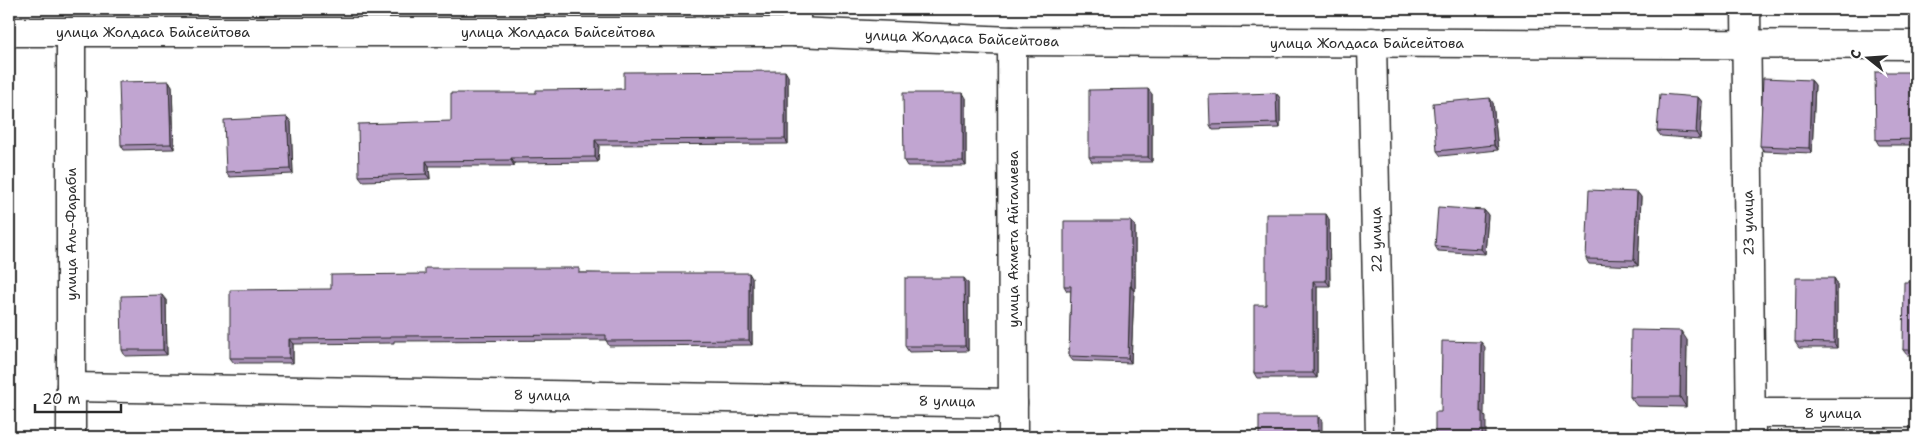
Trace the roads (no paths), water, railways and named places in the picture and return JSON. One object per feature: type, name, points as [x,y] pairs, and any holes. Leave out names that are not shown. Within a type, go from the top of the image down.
[{"type":"street","name":"23 улица","points":[[1746,9],[1751,425]]},
{"type":"street","name":"улица Жолдаса Байсейтова","points":[[9,32],[796,21],[1012,41],[1916,45]]},
{"type":"street","name":"улица Аль-Фараби","points":[[71,32],[71,437]]},
{"type":"street","name":"улица Ахмета Айгалиева","points":[[1012,41],[1013,437]]},
{"type":"street","name":"22 улица","points":[[1372,42],[1380,437]]},
{"type":"street","name":"8 улица","points":[[71,387],[1013,402]]},
{"type":"street","name":"8 улица","points":[[1751,425],[1916,413]]}]
